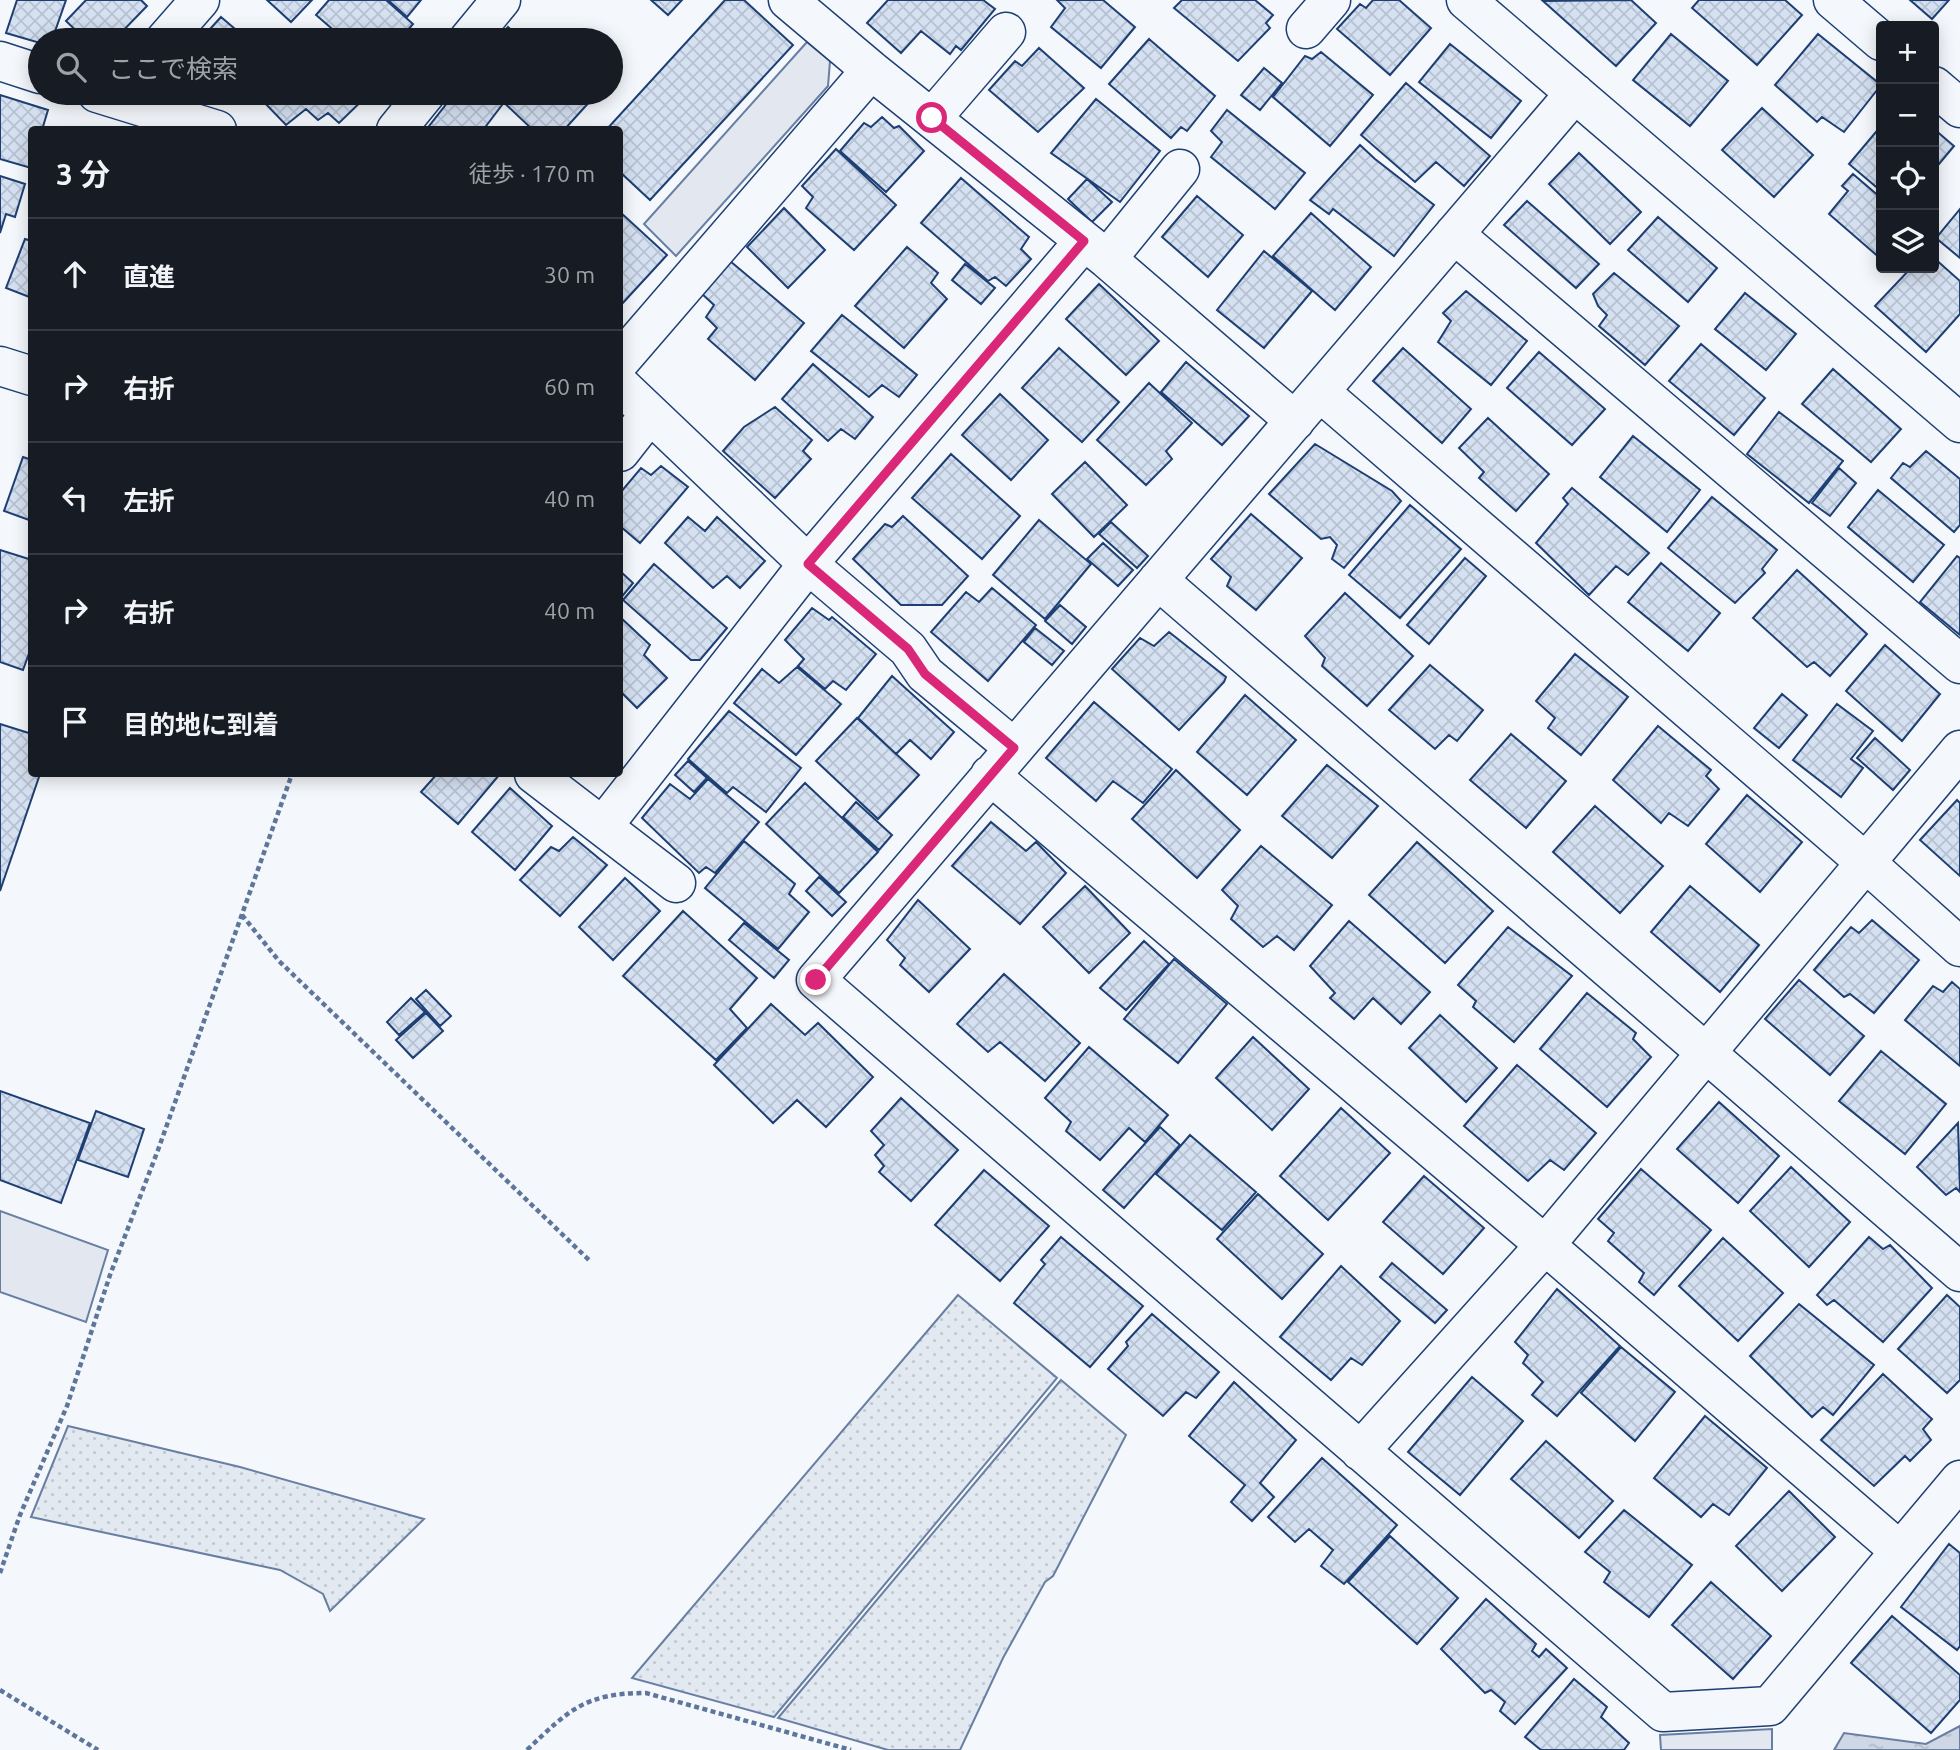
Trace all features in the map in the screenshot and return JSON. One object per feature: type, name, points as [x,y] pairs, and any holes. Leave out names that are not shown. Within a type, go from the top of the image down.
[{"type":"street","points":[[176,28],[200,0]]},
{"type":"street","points":[[478,28],[501,0]]},
{"type":"street","points":[[788,0],[1096,250],[1295,421]]},
{"type":"street","points":[[1306,29],[1331,0]]},
{"type":"street","points":[[1466,0],[1958,418]]},
{"type":"street","points":[[1833,0],[1876,37]]},
{"type":"street","points":[[932,118],[1006,32]]},
{"type":"street","points":[[0,61],[28,70]]},
{"type":"street","points":[[623,357],[871,70]]},
{"type":"street","points":[[1939,90],[1960,108]]},
{"type":"street","points":[[1576,93],[816,980],[1662,1712],[1770,1706],[1960,1480]]},
{"type":"street","points":[[143,105],[204,126]]},
{"type":"street","points":[[399,126],[416,105]]},
{"type":"street","points":[[603,826],[808,564],[1096,250],[1180,169]]},
{"type":"street","points":[[1454,234],[1960,664]]},
{"type":"street","points":[[0,366],[28,375]]},
{"type":"street","points":[[623,388],[808,564],[908,649],[925,674],[1002,762],[1545,1245],[1900,1551]]},
{"type":"street","points":[[1320,392],[1960,947]]},
{"type":"street","points":[[623,448],[649,415]]},
{"type":"street","points":[[1158,580],[1960,1272]]},
{"type":"street","points":[[1360,1451],[1545,1245],[1960,750]]},
{"type":"street","points":[[538,777],[676,883]]},
{"type":"path","points":[[0,1573],[20,1515],[67,1406],[110,1275],[158,1150],[291,777]]},
{"type":"path","points":[[241,915],[279,961],[591,1262]]},
{"type":"path","points":[[0,1690],[98,1750]]},
{"type":"path","points":[[527,1750],[561,1717],[585,1701],[619,1693],[646,1693],[851,1750]]},
{"type":"shaded area","points":[[807,42],[830,61],[828,86],[676,256],[644,224]]},
{"type":"shaded area","points":[[0,1211],[108,1250],[86,1322],[0,1292]]},
{"type":"shaded area","points":[[958,1295],[1057,1378],[774,1717],[632,1678]]},
{"type":"shaded area","points":[[1061,1380],[1126,1435],[1053,1576],[1045,1582],[1003,1658],[960,1750],[888,1750],[778,1718]]},
{"type":"shaded area","points":[[68,1426],[240,1467],[424,1519],[330,1611],[323,1594],[280,1570],[31,1517]]},
{"type":"shaded area","points":[[1772,1729],[1772,1750],[1661,1750],[1660,1735]]},
{"type":"water","points":[[1960,1726],[1960,1750],[1834,1750],[1844,1733],[1926,1744]]},
{"type":"building","points":[[17,0],[66,0],[56,28],[28,28],[28,39],[6,33]]},
{"type":"building","points":[[86,0],[141,0],[147,6],[126,28],[73,28],[66,21]]},
{"type":"building","points":[[267,0],[312,0],[291,22]]},
{"type":"building","points":[[329,0],[386,0],[413,24],[410,28],[331,28],[316,15]]},
{"type":"building","points":[[388,0],[421,0],[407,17]]},
{"type":"building","points":[[651,0],[682,0],[668,15]]},
{"type":"building","points":[[725,0],[744,0],[793,45],[650,200],[623,175],[623,126],[610,126]]},
{"type":"building","points":[[888,0],[983,0],[995,9],[961,50],[956,46],[950,54],[921,31],[901,53],[867,23]]},
{"type":"building","points":[[1057,0],[1103,0],[1135,27],[1101,68],[1051,27],[1065,8]]},
{"type":"building","points":[[1182,0],[1255,0],[1273,15],[1266,23],[1270,28],[1238,61],[1174,8]]},
{"type":"building","points":[[1373,0],[1399,0],[1431,28],[1390,75],[1337,29],[1360,4],[1366,8]]},
{"type":"building","points":[[1631,0],[1656,23],[1616,66],[1543,1]]},
{"type":"building","points":[[1699,0],[1785,0],[1802,15],[1757,65],[1692,8]]},
{"type":"building","points":[[1910,0],[1949,0],[1932,19]]},
{"type":"building","points":[[221,17],[234,28],[211,28]]},
{"type":"building","points":[[1671,34],[1728,81],[1690,126],[1633,80]]},
{"type":"building","points":[[1818,34],[1876,81],[1876,91],[1844,132],[1822,117],[1817,122],[1775,85]]},
{"type":"building","points":[[1149,39],[1215,96],[1187,131],[1181,127],[1171,138],[1109,84]]},
{"type":"building","points":[[1450,44],[1521,101],[1491,138],[1419,82]]},
{"type":"building","points":[[1039,48],[1084,88],[1038,132],[989,90],[1015,61],[1022,66]]},
{"type":"building","points":[[1321,52],[1373,95],[1330,146],[1273,97],[1305,56],[1312,59]]},
{"type":"building","points":[[1264,68],[1282,83],[1260,110],[1241,95]]},
{"type":"building","points":[[1406,83],[1490,156],[1464,186],[1436,162],[1415,182],[1361,135]]},
{"type":"building","points":[[0,95],[48,110],[43,126],[28,126],[28,167],[0,159]]},
{"type":"building","points":[[1096,99],[1160,151],[1120,202],[1051,153]]},
{"type":"building","points":[[267,105],[358,105],[339,123],[328,113],[318,120],[306,109],[286,125]]},
{"type":"building","points":[[446,105],[502,105],[486,126],[429,126]]},
{"type":"building","points":[[507,105],[587,105],[568,126],[529,126]]},
{"type":"building","points":[[1762,108],[1813,155],[1774,197],[1722,150]]},
{"type":"building","points":[[1227,110],[1305,173],[1275,209],[1211,157],[1222,142],[1211,131]]},
{"type":"building","points":[[882,117],[894,128],[899,126],[924,151],[886,192],[840,151],[864,123],[871,127]]},
{"type":"building","points":[[1876,132],[1876,187],[1849,164]]},
{"type":"building","points":[[1939,133],[1954,146],[1939,164]]},
{"type":"building","points":[[1360,145],[1434,205],[1394,256],[1333,209],[1329,214],[1310,200]]},
{"type":"building","points":[[836,149],[896,205],[854,250],[806,208],[813,197],[802,186]]},
{"type":"building","points":[[1579,153],[1641,212],[1610,244],[1549,184]]},
{"type":"building","points":[[1853,174],[1876,194],[1876,255],[1829,214],[1848,191],[1842,186]]},
{"type":"building","points":[[0,176],[25,184],[15,217],[6,214],[0,233]]},
{"type":"building","points":[[961,178],[1029,237],[1021,249],[1031,259],[1006,286],[995,277],[988,281],[921,223]]},
{"type":"building","points":[[1087,179],[1112,202],[1092,222],[1068,199]]},
{"type":"building","points":[[1197,196],[1243,235],[1208,277],[1162,237]]},
{"type":"building","points":[[1527,201],[1599,264],[1576,288],[1504,225]]},
{"type":"building","points":[[784,208],[825,250],[788,288],[747,247]]},
{"type":"building","points":[[1960,209],[1960,258],[1939,240],[1939,234]]},
{"type":"building","points":[[1311,213],[1371,267],[1335,310],[1273,256]]},
{"type":"building","points":[[623,215],[667,255],[623,303]]},
{"type":"building","points":[[1658,217],[1717,268],[1688,302],[1628,250]]},
{"type":"building","points":[[25,239],[28,240],[28,296],[6,288]]},
{"type":"building","points":[[907,247],[938,273],[931,283],[947,299],[904,348],[855,306]]},
{"type":"building","points":[[1264,251],[1312,291],[1264,348],[1217,310]]},
{"type":"building","points":[[730,261],[804,323],[755,380],[708,339],[717,328],[706,317],[714,305],[701,293]]},
{"type":"building","points":[[1939,262],[1960,281],[1960,314],[1926,352],[1875,306],[1906,273],[1939,273]]},
{"type":"building","points":[[965,264],[995,288],[981,304],[952,280]]},
{"type":"building","points":[[1614,273],[1679,326],[1645,365],[1599,326],[1607,315],[1598,306],[1593,294]]},
{"type":"building","points":[[1099,284],[1159,341],[1126,375],[1066,319]]},
{"type":"building","points":[[1466,291],[1527,341],[1491,385],[1438,342],[1451,321],[1443,313]]},
{"type":"building","points":[[1745,293],[1796,334],[1766,370],[1715,329]]},
{"type":"building","points":[[842,315],[917,375],[899,397],[882,385],[869,397],[811,351]]},
{"type":"building","points":[[1701,344],[1765,398],[1734,435],[1669,381]]},
{"type":"building","points":[[1059,348],[1119,402],[1082,442],[1022,388]]},
{"type":"building","points":[[1403,348],[1471,409],[1442,443],[1373,381]]},
{"type":"building","points":[[1539,352],[1605,409],[1572,445],[1507,388]]},
{"type":"building","points":[[1186,362],[1249,416],[1222,445],[1161,392]]},
{"type":"building","points":[[813,364],[873,417],[855,439],[841,429],[828,441],[782,399]]},
{"type":"building","points":[[1833,369],[1901,429],[1871,462],[1802,404]]},
{"type":"building","points":[[1149,383],[1192,423],[1166,451],[1172,459],[1146,485],[1097,440]]},
{"type":"building","points":[[1000,394],[1048,440],[1011,480],[962,435]]},
{"type":"building","points":[[775,407],[812,440],[803,451],[811,459],[775,498],[723,451],[744,427]]},
{"type":"building","points":[[1779,412],[1843,461],[1809,503],[1747,454]]},
{"type":"building","points":[[1488,418],[1549,474],[1516,511],[1479,478],[1484,472],[1459,448]]},
{"type":"building","points":[[1633,436],[1700,490],[1667,532],[1600,477]]},
{"type":"building","points":[[1315,444],[1392,491],[1401,501],[1344,568],[1332,559],[1337,545],[1330,537],[1321,539],[1269,494]]},
{"type":"building","points":[[1926,451],[1960,479],[1960,525],[1954,532],[1891,478],[1903,463],[1910,467]]},
{"type":"building","points":[[951,454],[1020,516],[982,559],[912,498]]},
{"type":"building","points":[[23,457],[28,459],[28,520],[4,511]]},
{"type":"building","points":[[1085,462],[1127,505],[1094,537],[1052,494]]},
{"type":"building","points":[[661,466],[688,487],[640,543],[623,529],[623,489],[641,468],[651,475]]},
{"type":"building","points":[[1839,468],[1856,483],[1830,516],[1812,503]]},
{"type":"building","points":[[1572,488],[1649,553],[1628,575],[1616,566],[1589,595],[1536,543],[1568,504],[1563,498]]},
{"type":"building","points":[[1878,490],[1944,545],[1913,582],[1848,527]]},
{"type":"building","points":[[1712,497],[1777,550],[1762,569],[1765,573],[1735,603],[1668,548]]},
{"type":"building","points":[[1410,505],[1461,549],[1400,618],[1349,575]]},
{"type":"building","points":[[1251,514],[1302,558],[1256,610],[1227,586],[1231,577],[1211,559]]},
{"type":"building","points":[[903,516],[968,576],[942,605],[901,605],[853,559],[885,524],[892,527]]},
{"type":"building","points":[[688,517],[705,531],[717,517],[765,561],[740,588],[727,576],[713,588],[665,543]]},
{"type":"building","points":[[1039,520],[1091,564],[1045,619],[993,575]]},
{"type":"building","points":[[1111,522],[1148,556],[1137,568],[1099,534]]},
{"type":"building","points":[[1103,543],[1133,570],[1118,586],[1087,559]]},
{"type":"building","points":[[0,550],[28,559],[28,656],[23,670],[0,662]]},
{"type":"building","points":[[1957,556],[1960,558],[1960,635],[1920,602]]},
{"type":"building","points":[[1465,558],[1486,576],[1429,644],[1407,625]]},
{"type":"building","points":[[1661,563],[1720,613],[1688,651],[1628,602]]},
{"type":"building","points":[[654,564],[727,628],[700,660],[691,660],[623,600]]},
{"type":"building","points":[[1797,570],[1867,634],[1830,676],[1814,662],[1807,667],[1753,618]]},
{"type":"building","points":[[623,574],[633,583],[623,595]]},
{"type":"building","points":[[992,588],[1036,625],[988,681],[931,632],[966,592],[979,602]]},
{"type":"building","points":[[1345,593],[1413,656],[1367,706],[1322,666],[1325,658],[1305,636]]},
{"type":"building","points":[[1060,605],[1086,627],[1072,644],[1045,621]]},
{"type":"building","points":[[812,608],[829,620],[832,617],[876,654],[846,690],[833,681],[825,689],[798,666],[804,659],[785,640]]},
{"type":"building","points":[[623,620],[650,645],[644,655],[667,678],[637,708],[623,694]]},
{"type":"building","points":[[1035,628],[1064,651],[1052,665],[1024,642]]},
{"type":"building","points":[[1169,632],[1226,677],[1179,730],[1112,669],[1140,638],[1154,646]]},
{"type":"building","points":[[1885,645],[1940,694],[1902,741],[1846,691]]},
{"type":"building","points":[[1575,654],[1628,697],[1581,755],[1548,728],[1555,718],[1536,701]]},
{"type":"building","points":[[1430,665],[1483,710],[1457,741],[1449,735],[1435,749],[1389,710]]},
{"type":"building","points":[[797,667],[841,704],[796,755],[734,703],[762,669],[779,683]]},
{"type":"building","points":[[892,676],[954,732],[931,759],[910,740],[896,754],[858,718]]},
{"type":"building","points":[[1782,694],[1807,715],[1779,748],[1754,728]]},
{"type":"building","points":[[1245,695],[1296,740],[1247,795],[1197,752]]},
{"type":"building","points":[[1094,702],[1172,769],[1143,803],[1113,781],[1096,801],[1046,758]]},
{"type":"building","points":[[1837,704],[1873,731],[1851,759],[1863,768],[1841,797],[1793,760]]},
{"type":"building","points":[[729,711],[801,768],[766,812],[733,787],[727,793],[688,759]]},
{"type":"building","points":[[857,718],[919,775],[878,819],[816,761]]},
{"type":"building","points":[[0,724],[28,733],[28,777],[39,777],[0,891]]},
{"type":"building","points":[[1658,726],[1711,770],[1706,776],[1719,789],[1688,826],[1669,813],[1661,823],[1613,780]]},
{"type":"building","points":[[1511,734],[1566,781],[1526,828],[1470,780]]},
{"type":"building","points":[[1875,738],[1910,770],[1893,790],[1857,758]]},
{"type":"building","points":[[688,761],[707,778],[694,792],[675,775]]},
{"type":"building","points":[[1327,765],[1378,806],[1332,858],[1282,816]]},
{"type":"building","points":[[1176,770],[1240,830],[1197,878],[1132,819]]},
{"type":"building","points":[[434,777],[497,777],[458,824],[421,792]]},
{"type":"building","points":[[708,779],[759,822],[715,873],[706,867],[699,873],[642,818],[670,784],[690,799]]},
{"type":"building","points":[[805,783],[878,852],[839,893],[766,824]]},
{"type":"building","points":[[510,788],[552,826],[515,870],[472,832]]},
{"type":"building","points":[[1747,795],[1802,842],[1760,892],[1706,844]]},
{"type":"building","points":[[1957,800],[1960,803],[1960,876],[1920,840]]},
{"type":"building","points":[[856,802],[892,835],[879,850],[843,817]]},
{"type":"building","points":[[1595,806],[1663,866],[1620,913],[1553,852]]},
{"type":"building","points":[[991,822],[1026,851],[1036,842],[1066,873],[1020,924],[952,866]]},
{"type":"building","points":[[573,837],[607,865],[560,916],[520,880],[551,847],[559,851]]},
{"type":"building","points":[[744,841],[795,884],[789,894],[809,912],[778,949],[705,888]]},
{"type":"building","points":[[1417,842],[1493,911],[1445,963],[1369,895]]},
{"type":"building","points":[[1261,846],[1332,905],[1294,950],[1277,936],[1263,947],[1231,919],[1238,906],[1222,890]]},
{"type":"building","points":[[819,877],[846,902],[832,916],[806,891]]},
{"type":"building","points":[[625,878],[660,911],[613,960],[579,927]]},
{"type":"building","points":[[1085,886],[1130,933],[1089,973],[1043,927]]},
{"type":"building","points":[[1690,886],[1759,945],[1720,992],[1651,932]]},
{"type":"building","points":[[918,900],[970,949],[929,992],[900,965],[905,958],[887,940]]},
{"type":"building","points":[[683,911],[757,978],[730,1009],[747,1028],[716,1060],[623,976]]},
{"type":"building","points":[[1872,920],[1919,960],[1874,1013],[1850,994],[1844,997],[1814,970],[1851,927],[1859,933]]},
{"type":"building","points":[[1349,921],[1430,992],[1401,1024],[1373,998],[1354,1019],[1330,998],[1335,993],[1310,966]]},
{"type":"building","points":[[744,923],[789,960],[774,978],[729,940]]},
{"type":"building","points":[[1508,927],[1572,976],[1514,1042],[1473,1007],[1476,1001],[1458,985]]},
{"type":"building","points":[[1144,941],[1169,964],[1126,1010],[1100,988]]},
{"type":"building","points":[[1174,959],[1227,1004],[1178,1063],[1124,1019]]},
{"type":"building","points":[[1004,974],[1080,1043],[1045,1081],[1000,1042],[988,1052],[957,1024]]},
{"type":"building","points":[[1799,980],[1864,1036],[1830,1075],[1765,1019]]},
{"type":"building","points":[[1952,982],[1960,989],[1960,1066],[1905,1020],[1933,986],[1943,992]]},
{"type":"building","points":[[426,990],[451,1016],[440,1026],[416,999]]},
{"type":"building","points":[[1587,993],[1636,1033],[1633,1039],[1651,1057],[1607,1107],[1540,1049]]},
{"type":"building","points":[[411,998],[425,1012],[399,1035],[387,1022]]},
{"type":"building","points":[[771,1004],[805,1035],[818,1023],[873,1077],[826,1127],[797,1100],[773,1123],[714,1065]]},
{"type":"building","points":[[426,1013],[443,1031],[413,1058],[396,1040]]},
{"type":"building","points":[[1440,1015],[1497,1068],[1466,1102],[1409,1048]]},
{"type":"building","points":[[1253,1037],[1309,1089],[1272,1130],[1216,1078]]},
{"type":"building","points":[[1089,1047],[1168,1115],[1145,1142],[1129,1128],[1100,1160],[1066,1131],[1071,1122],[1045,1098]]},
{"type":"building","points":[[1881,1051],[1946,1104],[1905,1154],[1839,1101]]},
{"type":"building","points":[[1517,1065],[1596,1133],[1564,1170],[1550,1160],[1528,1181],[1464,1126]]},
{"type":"building","points":[[0,1091],[90,1123],[61,1203],[0,1180]]},
{"type":"building","points":[[901,1098],[958,1150],[911,1201],[879,1172],[884,1166],[875,1155],[884,1145],[871,1131]]},
{"type":"building","points":[[1719,1102],[1779,1156],[1738,1203],[1677,1149]]},
{"type":"building","points":[[1341,1108],[1390,1153],[1328,1220],[1280,1176]]},
{"type":"building","points":[[96,1111],[144,1129],[128,1177],[78,1160]]},
{"type":"building","points":[[1958,1123],[1960,1192],[1956,1188],[1946,1195],[1917,1167]]},
{"type":"building","points":[[1160,1127],[1180,1145],[1124,1208],[1103,1190]]},
{"type":"building","points":[[1190,1135],[1256,1192],[1222,1230],[1156,1174]]},
{"type":"building","points":[[1791,1167],[1850,1222],[1809,1267],[1750,1211]]},
{"type":"building","points":[[1641,1169],[1711,1230],[1654,1295],[1639,1282],[1644,1273],[1608,1241],[1614,1233],[1598,1219]]},
{"type":"building","points":[[984,1170],[1049,1226],[1000,1281],[935,1225]]},
{"type":"building","points":[[1424,1176],[1484,1228],[1443,1274],[1383,1222]]},
{"type":"building","points":[[1258,1194],[1323,1254],[1282,1299],[1217,1239]]},
{"type":"building","points":[[1061,1237],[1143,1306],[1090,1367],[1014,1303],[1045,1264],[1041,1260]]},
{"type":"building","points":[[1869,1237],[1883,1249],[1890,1245],[1932,1288],[1883,1342],[1834,1300],[1827,1305],[1817,1295]]},
{"type":"building","points":[[1723,1238],[1783,1293],[1738,1341],[1679,1286]]},
{"type":"building","points":[[1392,1263],[1447,1310],[1435,1323],[1380,1277]]},
{"type":"building","points":[[1341,1266],[1400,1321],[1362,1365],[1351,1358],[1331,1380],[1280,1337]]},
{"type":"building","points":[[1557,1289],[1620,1346],[1557,1416],[1532,1395],[1543,1382],[1523,1363],[1528,1355],[1515,1342]]},
{"type":"building","points":[[1947,1295],[1960,1307],[1960,1380],[1947,1393],[1898,1349]]},
{"type":"building","points":[[1799,1304],[1874,1365],[1833,1415],[1823,1407],[1812,1417],[1750,1356]]},
{"type":"building","points":[[1152,1314],[1219,1372],[1196,1398],[1186,1392],[1163,1416],[1108,1369],[1128,1346],[1126,1342]]},
{"type":"building","points":[[1621,1347],[1675,1392],[1635,1441],[1581,1393]]},
{"type":"building","points":[[1883,1374],[1932,1419],[1923,1429],[1931,1440],[1910,1461],[1905,1456],[1874,1486],[1821,1440]]},
{"type":"building","points":[[1472,1377],[1523,1421],[1460,1495],[1408,1452]]},
{"type":"building","points":[[1234,1382],[1296,1440],[1260,1483],[1274,1497],[1252,1521],[1231,1502],[1245,1485],[1189,1436]]},
{"type":"building","points":[[1705,1416],[1767,1468],[1729,1515],[1713,1504],[1701,1517],[1654,1478]]},
{"type":"building","points":[[1546,1441],[1613,1501],[1579,1538],[1511,1479]]},
{"type":"building","points":[[1322,1458],[1397,1525],[1344,1584],[1321,1566],[1333,1550],[1309,1529],[1295,1542],[1268,1517]]},
{"type":"building","points":[[1789,1491],[1835,1537],[1782,1591],[1736,1546]]},
{"type":"building","points":[[1624,1510],[1692,1565],[1649,1617],[1604,1582],[1610,1572],[1585,1552]]},
{"type":"building","points":[[1390,1536],[1458,1598],[1417,1644],[1348,1582]]},
{"type":"building","points":[[1949,1544],[1960,1553],[1960,1646],[1957,1650],[1901,1607]]},
{"type":"building","points":[[1711,1582],[1771,1636],[1733,1679],[1672,1625]]},
{"type":"building","points":[[1486,1599],[1536,1644],[1532,1651],[1539,1657],[1546,1649],[1567,1668],[1515,1724],[1500,1711],[1505,1702],[1491,1690],[1485,1693],[1441,1649]]},
{"type":"building","points":[[1892,1616],[1960,1675],[1960,1700],[1931,1733],[1851,1663]]},
{"type":"building","points":[[1574,1679],[1607,1707],[1601,1717],[1629,1743],[1624,1750],[1541,1750],[1525,1737]]},
{"type":"route","points":[[816,980],[1014,748],[925,674],[908,649],[808,564],[1084,241],[932,118]]}]
